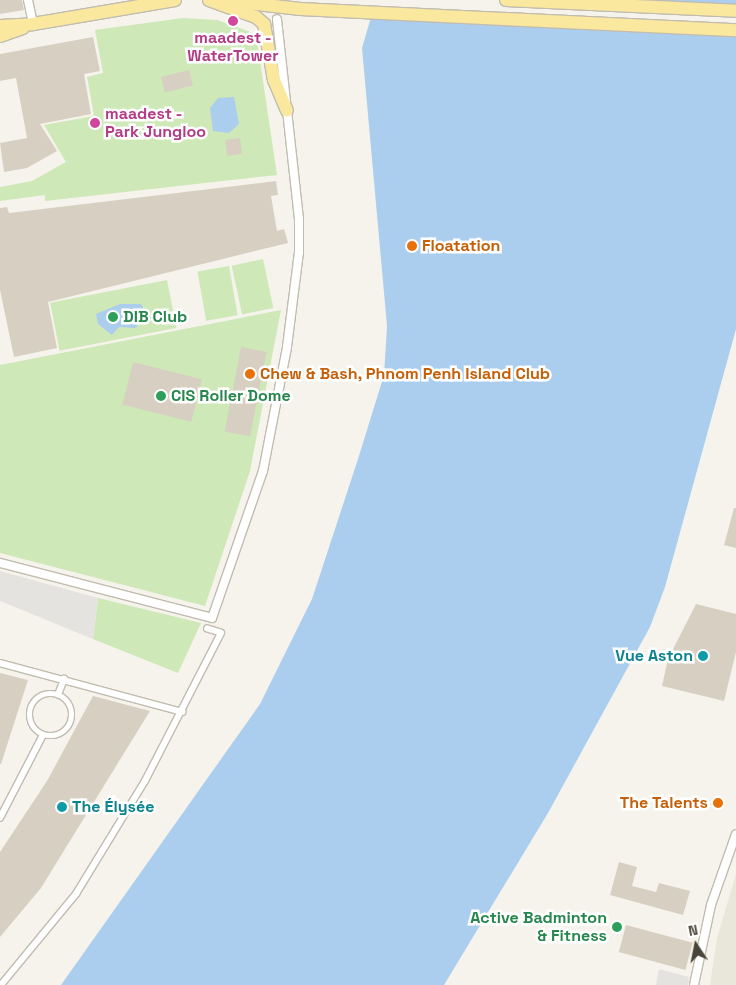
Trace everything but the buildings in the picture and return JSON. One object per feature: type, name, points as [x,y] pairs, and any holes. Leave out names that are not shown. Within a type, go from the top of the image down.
[{"type":"main road","points":[[0,26],[33,24],[175,0]]},
{"type":"main road","points":[[209,0],[256,17],[264,24],[274,80],[287,110]]},
{"type":"main road","points":[[221,0],[300,9],[736,30]]},
{"type":"main road","points":[[506,0],[736,11]]},
{"type":"main road","points":[[0,36],[33,24]]},
{"type":"street","points":[[28,0],[33,24]]},
{"type":"street","points":[[0,563],[212,618],[263,471],[287,347],[299,219],[276,19]]},
{"type":"street","points":[[0,985],[76,894],[183,712],[221,633],[208,628]]},
{"type":"street","points":[[0,663],[183,712]]},
{"type":"street","points":[[58,695],[64,679]]},
{"type":"street","points":[[58,695],[70,705],[70,724],[57,736],[43,735],[32,725],[31,708],[43,696],[58,695]]},
{"type":"street","points":[[0,818],[43,735]]},
{"type":"street","points":[[694,985],[711,905],[736,834]]},
{"type":"shaded area","points":[[0,571],[98,598],[93,639],[0,601]]},
{"type":"shaded area","points":[[736,874],[736,985],[710,985],[717,938]]},
{"type":"shaded area","points":[[659,969],[689,977],[688,985],[656,985]]},
{"type":"green space","points":[[183,18],[217,20],[256,34],[277,175],[45,201],[45,195],[0,201],[0,187],[32,181],[66,162],[44,125],[94,116],[87,77],[103,73],[95,30]]},
{"type":"green space","points":[[263,259],[273,308],[242,315],[232,266]]},
{"type":"green space","points":[[229,266],[238,315],[206,321],[197,272]]},
{"type":"green space","name":"DIB Club","points":[[167,280],[176,328],[60,351],[50,303]]},
{"type":"green space","points":[[281,310],[250,471],[205,606],[0,553],[0,365]]},
{"type":"green space","points":[[98,598],[201,623],[178,673],[93,639]]},
{"type":"water","points":[[376,0],[736,0],[736,329],[665,587],[650,627],[548,813],[444,985],[61,985],[260,704],[312,599],[358,459],[384,375],[387,326],[362,48]]},
{"type":"water","points":[[234,97],[239,124],[229,133],[213,131],[210,108],[218,98]]},
{"type":"water","points":[[120,304],[141,304],[148,317],[135,328],[119,327],[112,335],[98,324],[96,314]]},
{"type":"pier","points":[[374,0],[636,0],[736,5],[736,37],[371,19]]},
{"type":"place","name":"maadest - WaterTower","points":[[233,21]]},
{"type":"place","name":"maadest - Park Jungloo","points":[[95,123]]},
{"type":"place","name":"Floatation","points":[[412,246]]},
{"type":"place","name":"DIB Club","points":[[113,317]]},
{"type":"place","name":"Chew & Bash, Phnom Penh Island Club","points":[[250,374]]},
{"type":"place","name":"CIS Roller Dome","points":[[161,396]]},
{"type":"place","name":"Vue Aston","points":[[703,656]]},
{"type":"place","name":"The Talents","points":[[718,803]]},
{"type":"place","name":"The Élysée","points":[[62,807]]},
{"type":"place","name":"Active Badminton & Fitness","points":[[617,927]]}]
